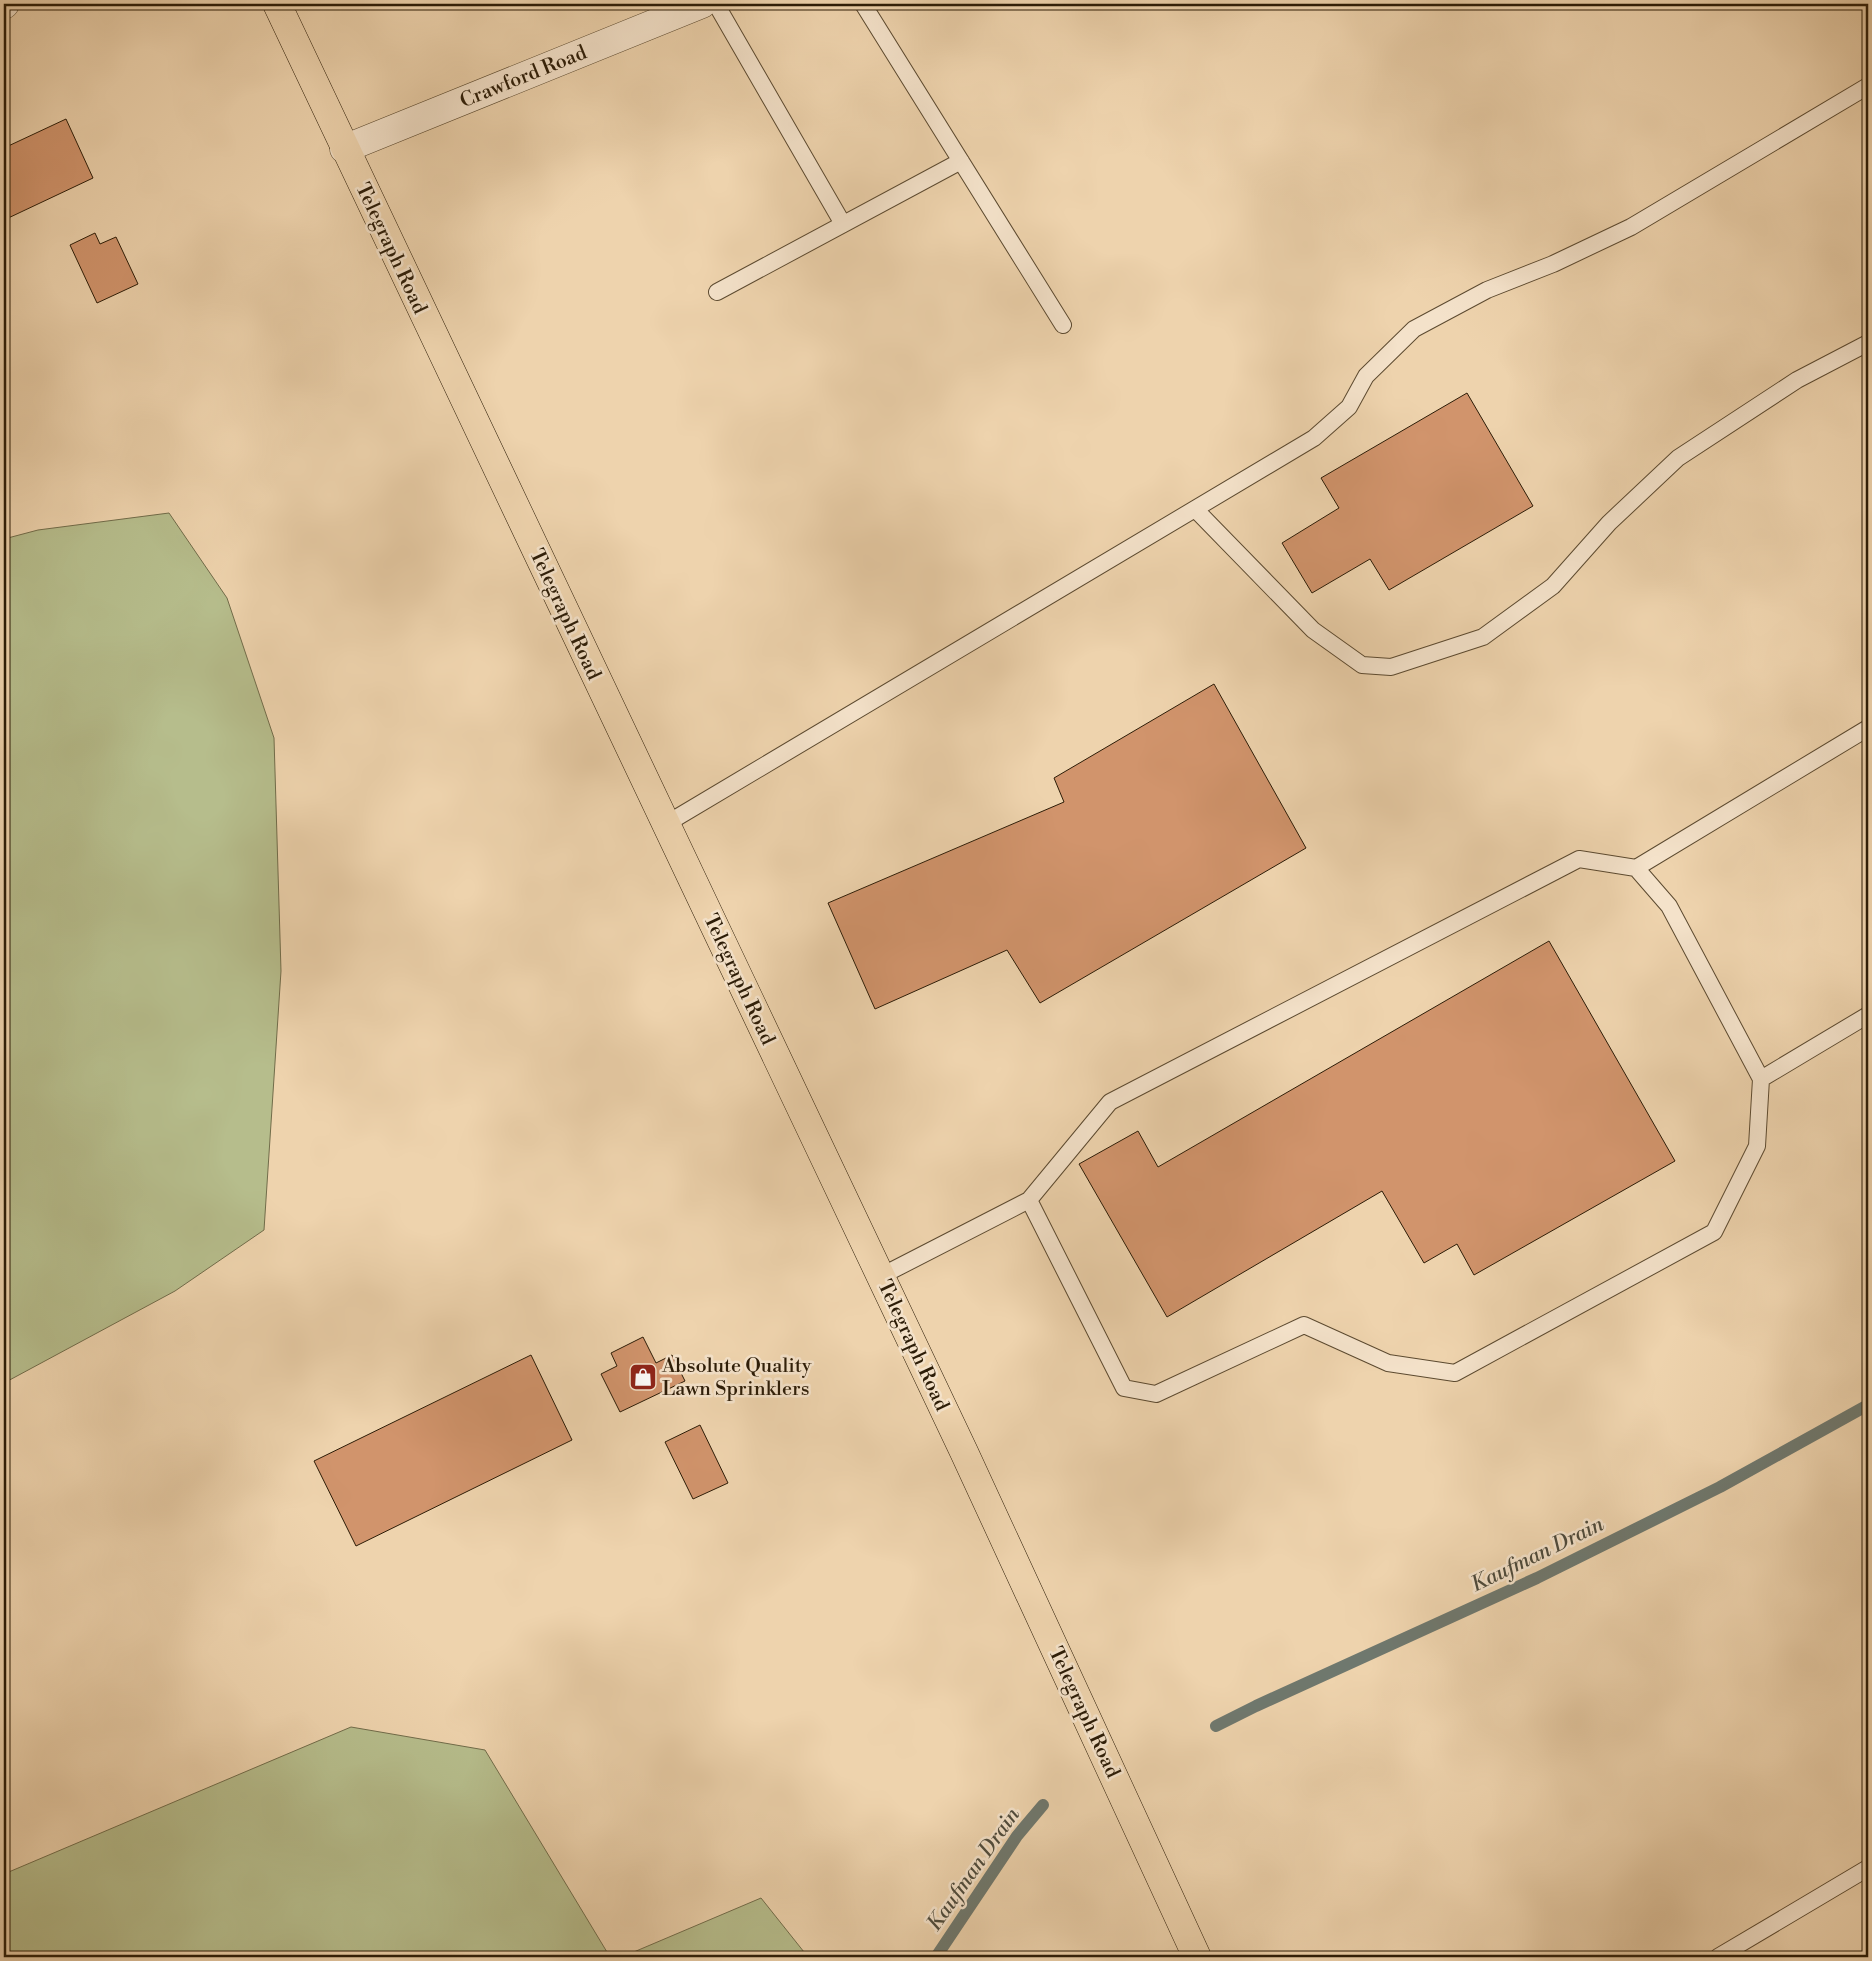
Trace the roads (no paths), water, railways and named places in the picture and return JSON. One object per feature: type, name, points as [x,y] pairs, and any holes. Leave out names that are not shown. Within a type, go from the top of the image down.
[{"type":"main road","name":"Telegraph Road","points":[[277,4],[344,149],[964,1452],[1197,1957]]},
{"type":"street","name":"Crawford Road","points":[[344,149],[702,4]]},
{"type":"lane","points":[[716,4],[843,224]]},
{"type":"lane","points":[[862,4],[1064,325]]},
{"type":"lane","points":[[666,824],[1314,438],[1349,407],[1366,376],[1414,329],[1486,290],[1553,264],[1631,227],[1868,86]]},
{"type":"lane","points":[[717,292],[961,161]]},
{"type":"lane","points":[[1196,509],[1313,630],[1362,664],[1392,667],[1483,638],[1553,586],[1609,523],[1678,458],[1797,380],[1868,343]]},
{"type":"lane","points":[[1636,868],[1868,728]]},
{"type":"lane","points":[[880,1276],[1029,1200],[1110,1102],[1579,859],[1636,868],[1669,906],[1761,1078],[1757,1146],[1714,1232],[1455,1373],[1388,1363],[1304,1325],[1156,1394],[1124,1388],[1029,1200]]},
{"type":"lane","points":[[1761,1078],[1868,1015]]},
{"type":"lane","points":[[1718,1957],[1868,1868]]},
{"type":"waterway","name":"Kaufman Drain","points":[[1216,1726],[1537,1578],[1720,1487],[1868,1405]]},
{"type":"waterway","name":"Kaufman Drain","points":[[936,1957],[1017,1836],[1043,1805]]},
{"type":"place","name":"Absolute Quality Lawn Sprinklers","points":[[643,1377]]}]
